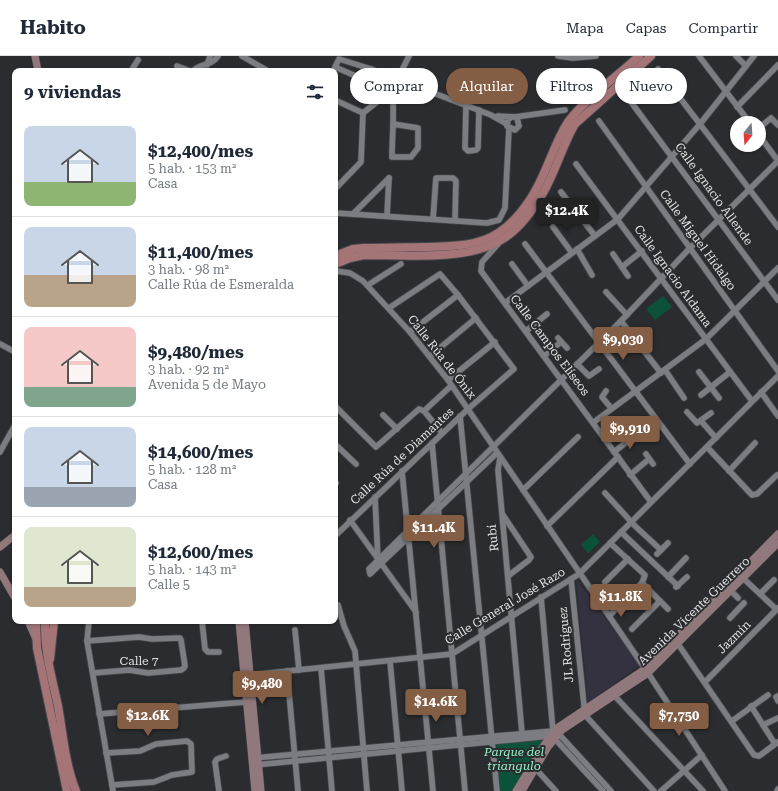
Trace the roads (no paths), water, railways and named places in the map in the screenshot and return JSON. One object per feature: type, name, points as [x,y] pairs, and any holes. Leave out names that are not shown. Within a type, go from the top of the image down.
[{"type":"main road","points":[[35,56],[37,68]]},
{"type":"main road","points":[[338,255],[353,249],[364,248],[466,246],[488,239],[500,233],[514,220],[529,201],[563,132],[576,113],[639,56]]},
{"type":"main road","points":[[338,263],[350,258],[364,256],[466,253],[478,250],[502,240],[530,213],[544,192],[569,134],[575,124],[651,56]]},
{"type":"main road","name":"Avenida Vicente Guerrero","points":[[516,791],[534,767],[554,735],[584,712],[646,671],[678,644],[744,578],[778,534]]},
{"type":"main road","points":[[0,547],[12,537]]},
{"type":"main road","name":"Avenida Vicente Guerrero","points":[[646,671],[753,565],[778,545]]},
{"type":"main road","points":[[0,572],[12,593]]},
{"type":"main road","points":[[29,624],[36,639],[76,791]]},
{"type":"main road","points":[[36,624],[36,639]]},
{"type":"main road","points":[[45,624],[45,645],[48,668],[67,791]]},
{"type":"main road","points":[[48,668],[54,624]]},
{"type":"main road","points":[[241,624],[244,648],[246,702],[252,722]]},
{"type":"main road","points":[[244,648],[250,675],[255,761],[255,791]]},
{"type":"main road","points":[[255,761],[261,791]]},
{"type":"main road","name":"Avenida Vicente Guerrero","points":[[522,791],[534,767]]},
{"type":"street","points":[[207,64],[210,56]]},
{"type":"street","points":[[196,68],[214,61],[218,56]]},
{"type":"street","points":[[242,56],[263,68]]},
{"type":"street","points":[[404,68],[409,56]]},
{"type":"street","points":[[558,56],[573,58],[596,56]]},
{"type":"street","points":[[699,56],[744,116]]},
{"type":"street","points":[[736,56],[746,66]]},
{"type":"street","points":[[505,303],[618,219],[700,124],[754,56]]},
{"type":"street","points":[[133,68],[138,60]]},
{"type":"street","points":[[335,68],[339,60],[371,69]]},
{"type":"street","points":[[177,66],[183,68]]},
{"type":"street","points":[[737,107],[778,66]]},
{"type":"street","points":[[338,69],[356,77],[371,69]]},
{"type":"street","points":[[438,95],[491,115],[512,130],[534,114]]},
{"type":"street","points":[[338,101],[363,112]]},
{"type":"street","points":[[363,112],[374,104]]},
{"type":"street","points":[[392,104],[392,124],[392,157],[408,158],[413,156],[418,148],[419,130],[415,126],[392,124]]},
{"type":"street","name":"Calle Ignacio Allende","points":[[633,104],[778,300]]},
{"type":"street","points":[[685,104],[778,227]]},
{"type":"street","points":[[466,105],[465,148],[468,151],[476,150],[478,148],[480,110]]},
{"type":"street","points":[[491,115],[513,117],[565,110]]},
{"type":"street","points":[[338,186],[361,162],[363,112]]},
{"type":"street","points":[[338,213],[486,223],[494,222],[502,217],[505,208],[509,146],[508,126],[513,117]]},
{"type":"street","points":[[509,146],[520,122],[513,117]]},
{"type":"street","points":[[766,122],[771,118],[778,125]]},
{"type":"street","name":"Calle Miguel Hidalgo","points":[[599,121],[778,371]]},
{"type":"street","points":[[380,563],[409,530],[466,472],[627,316],[663,279],[690,248],[778,161],[766,145]]},
{"type":"street","name":"Calle Ignacio Aldama","points":[[576,164],[663,279],[752,401]]},
{"type":"street","points":[[353,214],[389,178],[387,216]]},
{"type":"street","points":[[434,219],[436,178],[453,178],[456,181],[455,220]]},
{"type":"street","points":[[561,192],[595,236]]},
{"type":"street","points":[[553,227],[592,275]]},
{"type":"street","name":"Calle Campos Elíseos","points":[[502,240],[482,262],[480,269],[594,422],[630,475],[651,502]]},
{"type":"street","points":[[526,244],[690,464]]},
{"type":"street","points":[[622,267],[642,251]]},
{"type":"street","points":[[613,254],[628,276]]},
{"type":"street","points":[[368,285],[401,264]]},
{"type":"street","points":[[512,264],[528,286]]},
{"type":"street","points":[[594,422],[706,339],[778,268]]},
{"type":"street","name":"Calle Rúa de Ónix","points":[[338,272],[354,275],[368,285],[430,356],[468,409],[609,616],[725,791]]},
{"type":"street","points":[[338,409],[376,446],[421,410],[495,342],[440,274],[389,308]]},
{"type":"street","points":[[606,292],[627,316]]},
{"type":"street","points":[[410,332],[458,295]]},
{"type":"street","points":[[526,331],[546,314]]},
{"type":"street","points":[[430,356],[476,318]]},
{"type":"street","points":[[621,321],[684,398]]},
{"type":"street","points":[[544,356],[560,340],[567,348]]},
{"type":"street","name":"Calle Rúa de Diamantes","points":[[338,533],[460,416],[514,368],[495,342]]},
{"type":"street","points":[[0,344],[12,350]]},
{"type":"street","points":[[577,364],[589,376],[599,369]]},
{"type":"street","points":[[699,372],[719,398]]},
{"type":"street","points":[[701,395],[730,372]]},
{"type":"street","name":"Calle General José Razo","points":[[250,675],[452,654],[579,574],[778,376]]},
{"type":"street","points":[[606,391],[602,397],[612,408]]},
{"type":"street","points":[[761,392],[778,416]]},
{"type":"street","points":[[421,410],[442,433]]},
{"type":"street","points":[[688,412],[695,422],[701,421],[711,414]]},
{"type":"street","points":[[383,416],[397,429]]},
{"type":"street","points":[[460,416],[497,791]]},
{"type":"street","points":[[701,421],[716,438]]},
{"type":"street","points":[[0,452],[12,430]]},
{"type":"street","points":[[614,452],[634,436]]},
{"type":"street","points":[[523,490],[578,437]]},
{"type":"street","points":[[432,443],[465,791]]},
{"type":"street","points":[[729,471],[755,443]]},
{"type":"street","points":[[338,447],[356,464]]},
{"type":"street","points":[[707,447],[752,495],[757,494],[777,475]]},
{"type":"street","points":[[380,563],[409,538],[467,481],[499,456]]},
{"type":"street","name":"Rubí","points":[[499,456],[498,470],[522,733]]},
{"type":"street","points":[[630,475],[647,456],[653,464]]},
{"type":"street","points":[[547,526],[618,457]]},
{"type":"street","points":[[402,471],[409,530],[433,791]]},
{"type":"street","points":[[605,493],[659,552],[668,543]]},
{"type":"street","points":[[375,496],[380,563]]},
{"type":"street","points":[[502,514],[530,556],[529,560],[508,576]]},
{"type":"street","points":[[350,520],[416,612]]},
{"type":"street","points":[[621,532],[677,586],[687,577]]},
{"type":"street","points":[[609,616],[642,583],[645,575],[610,543]]},
{"type":"street","points":[[668,577],[686,558]]},
{"type":"street","points":[[605,582],[628,559]]},
{"type":"street","points":[[744,578],[777,608]]},
{"type":"street","name":"JL Rodríguez","points":[[571,579],[584,712]]},
{"type":"street","points":[[760,594],[774,580]]},
{"type":"street","points":[[642,583],[668,609]]},
{"type":"street","points":[[731,591],[738,598]]},
{"type":"street","points":[[541,597],[554,735],[603,791]]},
{"type":"street","points":[[632,629],[660,601]]},
{"type":"street","points":[[730,618],[744,603]]},
{"type":"street","points":[[338,605],[344,626],[354,646],[367,791]]},
{"type":"street","name":"Jazmín","points":[[704,682],[777,608]]},
{"type":"street","points":[[90,624],[87,641],[100,714],[106,753],[112,788],[154,782],[172,775],[190,773],[193,771],[191,744],[187,741],[156,744],[140,751],[106,753]]},
{"type":"street","points":[[202,624],[205,649],[208,652],[219,652]]},
{"type":"street","points":[[295,630],[298,670]]},
{"type":"street","name":"Calle 7","points":[[87,641],[139,637],[152,639],[180,638],[184,668],[148,673],[130,670],[92,673]]},
{"type":"street","points":[[678,644],[757,756],[774,745],[751,706]]},
{"type":"street","points":[[390,661],[402,791]]},
{"type":"street","points":[[321,668],[332,791]]},
{"type":"street","points":[[287,671],[298,791]]},
{"type":"street","points":[[613,693],[703,791]]},
{"type":"street","points":[[732,721],[768,695]]},
{"type":"street","points":[[100,714],[246,702]]},
{"type":"street","points":[[584,712],[654,791]]},
{"type":"street","points":[[763,725],[778,718]]},
{"type":"street","points":[[491,739],[522,733],[554,735],[611,791]]},
{"type":"street","points":[[255,761],[295,761],[329,755],[398,748],[491,739],[554,735]]},
{"type":"street","points":[[255,761],[295,754],[329,755]]},
{"type":"street","points":[[661,791],[702,755]]},
{"type":"street","points":[[219,791],[215,762],[217,759],[226,756]]},
{"type":"street","points":[[534,767],[556,791]]},
{"type":"park label","name":"Parque del triangulo","points":[[514,759]]}]
